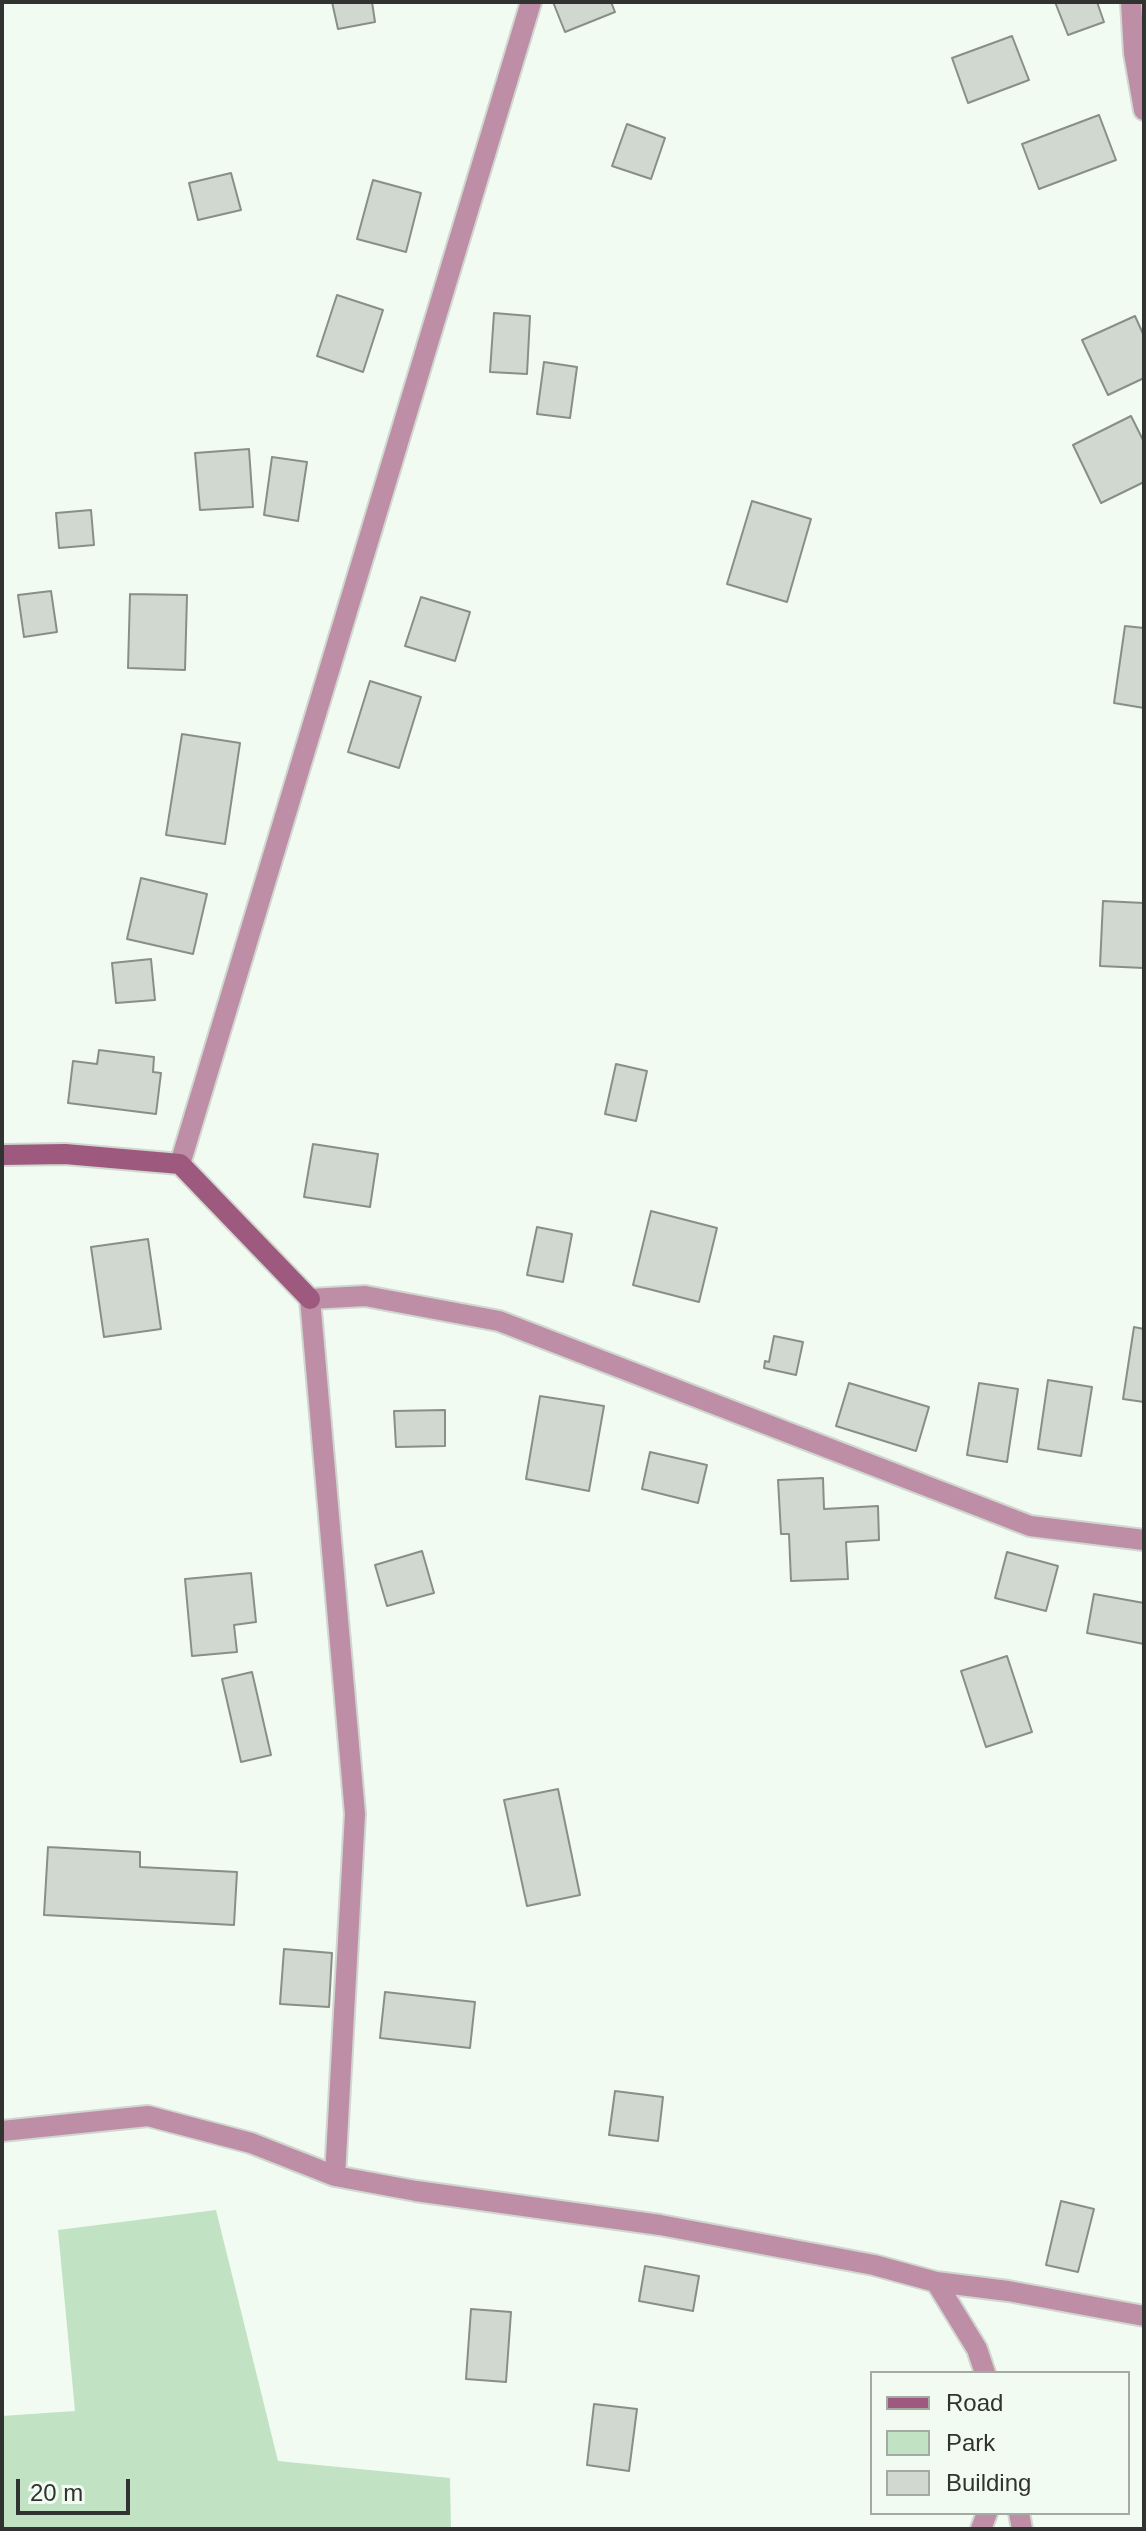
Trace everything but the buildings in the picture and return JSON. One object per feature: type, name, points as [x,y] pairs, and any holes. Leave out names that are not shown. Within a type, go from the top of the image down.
[{"type":"street","points":[[180,1164],[531,2]]},
{"type":"street","points":[[1131,2],[1134,53],[1144,110]]},
{"type":"street","points":[[2,1155],[65,1154],[180,1164],[310,1299],[355,1814],[335,2176]]},
{"type":"street","points":[[310,1299],[365,1296],[499,1321],[1030,1526],[1144,1540]]},
{"type":"street","points":[[2,2131],[148,2116],[251,2143],[335,2176],[416,2191],[660,2225],[874,2265],[936,2282],[1008,2291],[1144,2316]]},
{"type":"street","points":[[936,2282],[977,2349],[984,2371]]},
{"type":"green space","points":[[216,2210],[278,2461],[450,2478],[451,2529],[2,2529],[2,2416],[75,2411],[58,2230]]}]
